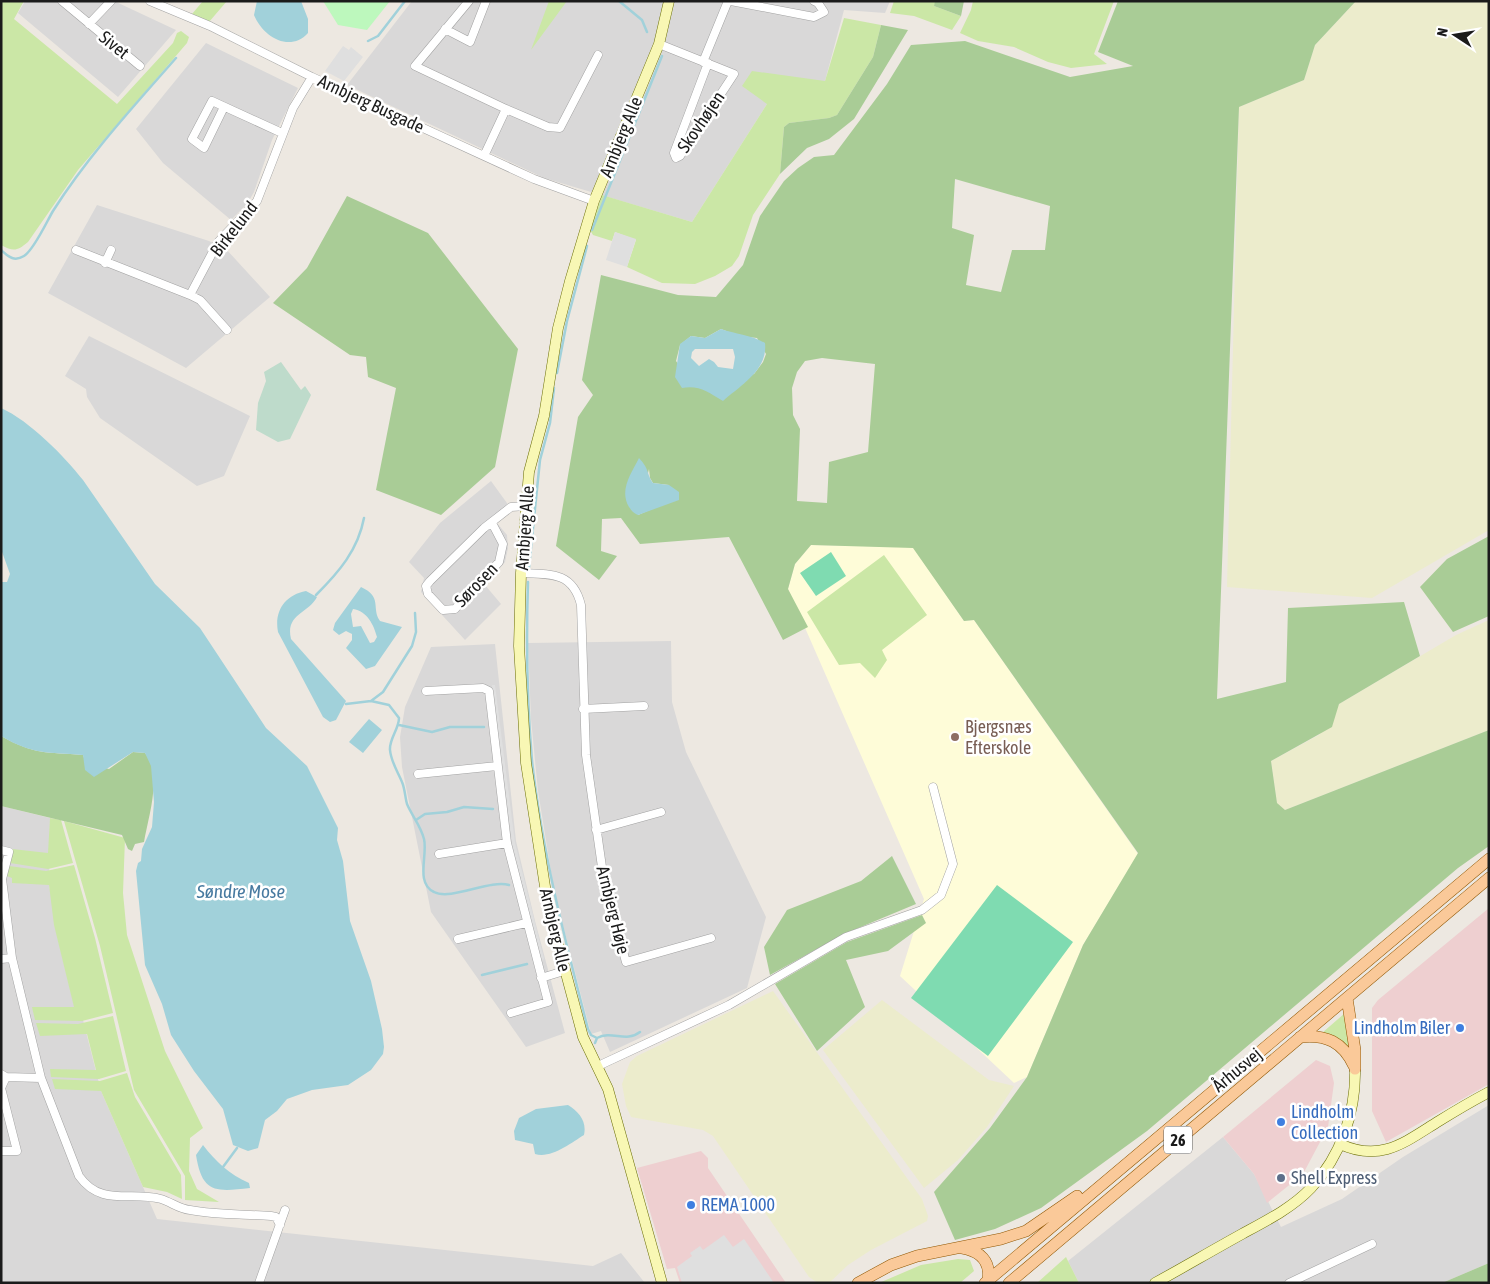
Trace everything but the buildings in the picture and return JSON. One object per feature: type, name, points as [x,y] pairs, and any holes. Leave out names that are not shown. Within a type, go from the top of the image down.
[{"type":"main road","name":"Århusvej","points":[[987,1282],[1489,859]]},
{"type":"main road","name":"Århusvej","points":[[1009,1283],[1489,878]]},
{"type":"main road","points":[[1346,998],[1355,1050],[1355,1069]]},
{"type":"main road","points":[[1300,1037],[1317,1036],[1336,1042],[1345,1050],[1355,1069]]},
{"type":"main road","points":[[858,1283],[891,1264],[1015,1235],[1038,1225],[1152,1143]]},
{"type":"main road","points":[[959,1248],[970,1250],[982,1256],[989,1268],[987,1282]]},
{"type":"street","name":"Sivet","points":[[62,1],[140,66]]},
{"type":"street","name":"Sivet","points":[[89,24],[111,1]]},
{"type":"street","name":"Arnbjerg Busgade","points":[[150,1],[217,29],[312,77],[541,182],[594,201]]},
{"type":"street","points":[[469,1],[415,66],[548,127],[560,128],[598,55]]},
{"type":"street","points":[[445,30],[470,42],[486,1]]},
{"type":"street","name":"Arnbjerg Alle","points":[[662,1283],[608,1089],[583,1037],[548,906],[526,763],[519,646],[521,573],[529,472],[544,416],[558,328],[594,201],[659,44],[668,1]]},
{"type":"street","name":"Skovhøjen","points":[[659,44],[706,63],[734,74],[680,156],[676,158],[674,153],[706,63],[729,1],[814,17],[824,12],[818,3],[814,1]]},
{"type":"street","name":"Birkelund","points":[[190,295],[218,242],[257,201],[293,108],[312,77]]},
{"type":"street","points":[[224,107],[204,148],[192,139],[212,101],[282,133]]},
{"type":"street","points":[[484,156],[506,109]]},
{"type":"street","points":[[76,250],[200,300],[227,330]]},
{"type":"street","points":[[105,263],[111,250]]},
{"type":"street","name":"Sørosen","points":[[492,523],[503,544],[499,562],[455,609],[443,610],[428,594],[426,586],[430,580],[484,528],[511,507],[526,506]]},
{"type":"street","name":"Arnbjerg Høje","points":[[521,573],[555,575],[571,584],[578,592],[581,605],[586,755],[605,888],[626,962],[711,938]]},
{"type":"street","points":[[426,691],[483,688],[489,691],[507,843],[540,978],[548,1002],[511,1013]]},
{"type":"street","points":[[583,710],[644,706]]},
{"type":"street","points":[[418,774],[497,766]]},
{"type":"street","points":[[598,1066],[729,1005],[846,937],[922,910],[941,894],[953,864],[933,787]]},
{"type":"street","points":[[596,830],[661,812]]},
{"type":"street","points":[[439,854],[507,843]]},
{"type":"street","points":[[1,850],[9,852],[2,879],[12,958],[41,1078],[80,1176],[95,1191],[108,1195],[161,1199],[190,1210],[271,1216],[276,1218],[280,1225]]},
{"type":"street","points":[[458,939],[526,923]]},
{"type":"street","points":[[1,959],[12,958]]},
{"type":"street","points":[[540,978],[564,971]]},
{"type":"street","points":[[1155,1283],[1291,1205],[1312,1187],[1340,1144],[1352,1109],[1355,1069]]},
{"type":"street","points":[[1,1151],[18,1151],[1,1088],[4,1076],[41,1078]]},
{"type":"street","points":[[1340,1144],[1364,1151],[1393,1148],[1489,1092]]},
{"type":"street","points":[[259,1283],[285,1210]]},
{"type":"street","points":[[1289,1283],[1372,1244]]},
{"type":"shaded area","points":[[25,1],[114,1],[176,30],[118,97],[18,13]]},
{"type":"shaded area","points":[[412,1],[890,1],[885,13],[844,10],[825,81],[767,104],[692,222],[544,178],[347,85]]},
{"type":"shaded area","points":[[206,43],[298,88],[272,140],[254,192],[247,204],[231,220],[163,163],[136,129]]},
{"type":"shaded area","points":[[343,46],[349,50],[351,47],[363,57],[344,81],[325,71]]},
{"type":"shaded area","points":[[97,205],[209,241],[226,249],[270,297],[186,368],[48,293]]},
{"type":"shaded area","points":[[615,232],[636,239],[627,267],[606,260]]},
{"type":"shaded area","points":[[89,336],[250,416],[224,476],[197,486],[100,418],[87,397],[86,389],[65,376]]},
{"type":"shaded area","points":[[491,481],[512,510],[497,523],[507,535],[508,548],[505,562],[485,585],[501,604],[465,640],[421,592],[424,578],[409,562],[440,523]]},
{"type":"shaded area","name":"Bjergsnæs Efterskole","points":[[811,545],[913,547],[964,621],[974,620],[1138,854],[1083,945],[1027,1077],[1014,1083],[900,976],[924,899],[788,589],[795,564]]},
{"type":"shaded area","points":[[671,641],[672,702],[686,752],[766,917],[747,988],[610,1052],[601,1031],[591,1034],[554,890],[538,791],[531,719],[528,643]]},
{"type":"shaded area","points":[[495,644],[516,841],[565,1033],[526,1047],[431,912],[402,767],[400,737],[405,707],[431,647]]},
{"type":"shaded area","points":[[492,685],[495,685],[515,843],[544,959],[541,961],[512,843]]},
{"type":"shaded area","points":[[1,806],[50,818],[49,886],[101,1091],[157,1219],[593,1266],[621,1253],[645,1283],[1,1283]]},
{"type":"shaded area","points":[[1489,908],[1489,1084],[1386,1142],[1372,1111],[1372,1008],[1378,1000]]},
{"type":"shaded area","points":[[1316,1060],[1330,1066],[1334,1083],[1328,1127],[1303,1174],[1267,1203],[1254,1174],[1223,1137]]},
{"type":"shaded area","points":[[1489,1105],[1489,1263],[1442,1283],[1079,1283],[1068,1261],[1223,1137],[1254,1174],[1281,1227],[1342,1199],[1403,1157]]},
{"type":"shaded area","points":[[701,1151],[708,1158],[708,1168],[786,1283],[680,1283],[675,1268],[667,1269],[637,1168]]},
{"type":"shaded area","points":[[724,1235],[733,1247],[744,1239],[774,1283],[682,1283],[677,1267],[692,1256],[690,1253],[700,1246],[703,1250]]},
{"type":"green space","points":[[1,1],[24,1],[14,19],[117,104],[173,43],[177,33],[181,31],[189,37],[187,43],[78,170],[28,242],[15,250],[1,245]]},
{"type":"green space","points":[[203,1],[227,1],[209,22],[192,14]]},
{"type":"green space","points":[[323,1],[390,1],[367,30],[338,25]]},
{"type":"green space","points":[[549,1],[567,1],[531,50]]},
{"type":"green space","points":[[894,1],[936,1],[934,6],[961,16],[952,30],[914,16],[890,13]]},
{"type":"green space","points":[[935,1],[964,1],[961,16],[934,6]]},
{"type":"green space","points":[[973,1],[1114,1],[1094,54],[1107,64],[1071,68],[1048,62],[1014,47],[978,41],[960,33],[971,10]]},
{"type":"green space","points":[[1118,1],[1356,1],[1315,45],[1304,80],[1239,107],[1217,699],[1286,682],[1288,608],[1404,602],[1420,656],[1339,704],[1332,727],[1271,761],[1277,803],[1285,810],[1489,730],[1489,846],[1458,868],[1147,1131],[1041,1208],[995,1229],[955,1240],[934,1192],[990,1128],[1027,1077],[1083,945],[1138,853],[974,620],[964,621],[913,548],[811,545],[795,564],[788,589],[808,627],[783,640],[729,537],[640,544],[621,518],[602,519],[601,551],[617,556],[599,580],[556,546],[578,417],[593,395],[582,380],[601,275],[678,295],[716,297],[743,265],[760,216],[784,181],[814,157],[834,155],[887,84],[911,45],[965,41],[1070,77],[1133,66],[1098,52]],"holes":[[[955,179],[1050,206],[1045,250],[1012,250],[1001,292],[966,285],[974,235],[952,228]],[[721,329],[739,336],[757,338],[766,354],[763,362],[754,374],[701,388],[694,386],[676,361],[680,345],[691,336],[705,338]],[[822,358],[875,364],[868,452],[829,462],[827,503],[797,501],[800,429],[793,415],[792,388],[797,372],[805,361]],[[649,469],[650,478],[653,483],[669,485],[652,509],[638,515]]]},
{"type":"green space","points":[[1356,1],[1489,1],[1489,530],[1372,598],[1227,587],[1239,107],[1304,80],[1315,45]]},
{"type":"green space","points":[[844,18],[881,25],[873,57],[837,115],[829,118],[789,123],[784,127],[780,174],[753,215],[739,256],[732,266],[715,276],[695,284],[662,283],[627,267],[636,240],[615,232],[612,241],[593,235],[590,230],[602,195],[692,222],[767,104],[742,86],[752,71],[825,81]]},
{"type":"green space","points":[[881,25],[908,30],[854,119],[829,139],[807,148],[780,174],[784,127],[789,123],[829,118],[837,115],[873,57]]},
{"type":"green space","points":[[347,196],[428,233],[518,349],[495,467],[441,515],[376,490],[396,388],[368,377],[366,357],[350,355],[273,303],[307,268]]},
{"type":"green space","points":[[281,362],[301,390],[305,386],[311,395],[290,439],[278,442],[256,430],[258,403],[266,381],[264,372]]},
{"type":"green space","points":[[1489,536],[1489,616],[1453,632],[1420,587],[1447,559]]},
{"type":"green space","points":[[831,552],[846,576],[816,596],[800,573]]},
{"type":"green space","points":[[884,555],[927,615],[882,650],[887,660],[875,678],[860,663],[839,665],[807,612]]},
{"type":"green space","points":[[1489,620],[1489,730],[1285,810],[1277,804],[1271,761],[1319,735],[1339,704],[1456,635]]},
{"type":"green space","points":[[1,736],[32,750],[83,755],[86,763],[109,769],[133,752],[145,753],[150,762],[154,784],[144,842],[135,844],[132,851],[128,849],[122,835],[1,806]]},
{"type":"green space","points":[[50,818],[61,820],[73,863],[48,869],[10,863],[12,849],[48,853]]},
{"type":"green space","points":[[64,821],[125,838],[123,893],[127,935],[165,1051],[203,1128],[190,1138],[189,1171],[197,1189],[219,1202],[185,1200],[185,1176],[134,1090],[100,946]]},
{"type":"green space","points":[[892,856],[916,904],[844,934],[770,975],[764,947],[787,910],[861,881]]},
{"type":"green space","points":[[74,865],[95,938],[113,1013],[82,1021],[35,1020],[32,1007],[74,1007],[54,925],[49,885],[12,883],[12,878],[7,876],[9,866],[46,871]]},
{"type":"green space","points":[[997,885],[1073,942],[988,1056],[911,998]]},
{"type":"green space","points":[[922,915],[926,923],[888,951],[846,960],[865,1007],[817,1051],[775,984],[847,942]]},
{"type":"green space","points":[[773,991],[922,1199],[928,1216],[927,1221],[871,1250],[848,1265],[829,1283],[818,1283],[809,1277],[713,1136],[703,1130],[631,1117],[626,1106],[622,1084],[630,1062],[637,1056]]},
{"type":"green space","points":[[882,1000],[989,1080],[1014,1086],[987,1127],[958,1160],[924,1188],[823,1050]]},
{"type":"green space","points":[[1345,1013],[1350,1050],[1322,1033]]},
{"type":"green space","points":[[113,1016],[126,1071],[99,1079],[51,1077],[50,1069],[96,1070],[87,1034],[40,1036],[36,1023],[78,1024]]},
{"type":"green space","points":[[127,1073],[135,1097],[181,1175],[182,1199],[167,1192],[143,1187],[101,1091],[55,1089],[52,1079],[100,1081]]},
{"type":"green space","points":[[1066,1257],[1079,1283],[1037,1283]]},
{"type":"green space","points":[[958,1259],[970,1260],[974,1271],[960,1283],[879,1283],[921,1265]]},
{"type":"green space","points":[[1489,1263],[1489,1283],[1442,1283]]},
{"type":"water","points":[[257,1],[301,1],[308,19],[308,33],[301,39],[293,42],[285,42],[270,36],[258,23],[254,15]]},
{"type":"water","points":[[721,329],[749,336],[765,343],[765,353],[758,369],[745,383],[723,401],[698,388],[682,388],[675,377],[680,344],[691,336],[705,338]],"holes":[[[695,349],[733,349],[735,357],[733,369],[718,367],[709,359],[699,366],[691,358],[692,352]]]},
{"type":"water","name":"Søndre Mose","points":[[1,408],[35,430],[66,460],[83,480],[155,584],[200,628],[266,728],[307,766],[338,828],[337,840],[343,861],[350,921],[371,981],[382,1029],[383,1054],[371,1070],[348,1085],[312,1090],[287,1099],[277,1111],[265,1120],[258,1148],[248,1151],[233,1145],[223,1109],[194,1071],[171,1035],[162,1004],[145,965],[136,871],[138,863],[141,861],[142,849],[152,827],[154,802],[151,766],[145,753],[133,752],[94,777],[85,770],[83,755],[32,750],[1,736],[1,582],[7,582],[10,574],[1,549]]},
{"type":"water","points":[[639,458],[653,483],[669,485],[679,492],[679,500],[638,515],[633,512],[626,501],[625,494],[627,482]]},
{"type":"water","points":[[361,587],[372,595],[380,621],[402,627],[375,666],[366,669],[346,648],[352,640],[352,634],[346,631],[339,635],[333,630],[335,623]],"holes":[[[353,609],[358,610],[372,623],[377,637],[374,642],[370,643],[361,626],[353,627],[351,614]]]},
{"type":"water","points":[[306,591],[317,597],[309,607],[294,619],[291,624],[291,639],[346,701],[336,720],[330,722],[323,717],[278,632],[278,617],[283,605],[292,596]]},
{"type":"water","points":[[369,719],[382,730],[363,753],[349,742]]},
{"type":"water","points":[[568,1105],[581,1117],[585,1130],[584,1135],[561,1149],[541,1155],[535,1154],[533,1144],[515,1140],[514,1131],[519,1118],[536,1109]]},
{"type":"water","points":[[203,1145],[223,1167],[249,1183],[250,1188],[219,1189],[206,1183],[202,1177],[196,1155]]},
{"type":"waterway","points":[[368,41],[378,36],[405,1]]},
{"type":"waterway","points":[[619,1],[642,20],[647,32]]},
{"type":"waterway","points":[[592,230],[662,56]]},
{"type":"waterway","points":[[1,250],[14,259],[28,253],[53,211],[81,171],[176,58]]},
{"type":"waterway","points":[[557,373],[567,321],[587,246]]},
{"type":"waterway","points":[[529,567],[540,460],[550,423],[554,388]]},
{"type":"waterway","points":[[316,595],[346,560],[357,540],[364,518]]},
{"type":"waterway","points":[[528,582],[528,694],[536,795],[563,929],[588,1029],[591,1035],[597,1038],[595,1043]]},
{"type":"waterway","points":[[346,704],[371,701],[383,692],[412,646],[416,632],[415,613]]},
{"type":"waterway","points":[[371,701],[389,705],[399,718],[390,746],[391,754],[403,785],[407,804],[424,839],[423,868],[428,888],[441,894],[450,894],[492,885],[509,885]]},
{"type":"waterway","points":[[399,725],[432,732],[450,727],[484,727]]},
{"type":"waterway","points":[[416,820],[425,814],[447,812],[464,807],[493,809]]},
{"type":"waterway","points":[[482,975],[527,964]]},
{"type":"waterway","points":[[597,1038],[608,1035],[624,1037],[640,1032]]},
{"type":"waterway","points":[[223,1167],[237,1148]]},
{"type":"place","name":"Bjergsnæs Efterskole","points":[[955,737]]},
{"type":"place","name":"Lindholm Biler","points":[[1460,1028]]},
{"type":"place","name":"Lindholm Collection","points":[[1281,1122]]},
{"type":"place","name":"Shell Express","points":[[1281,1178]]},
{"type":"place","name":"REMA 1000","points":[[691,1205]]}]
